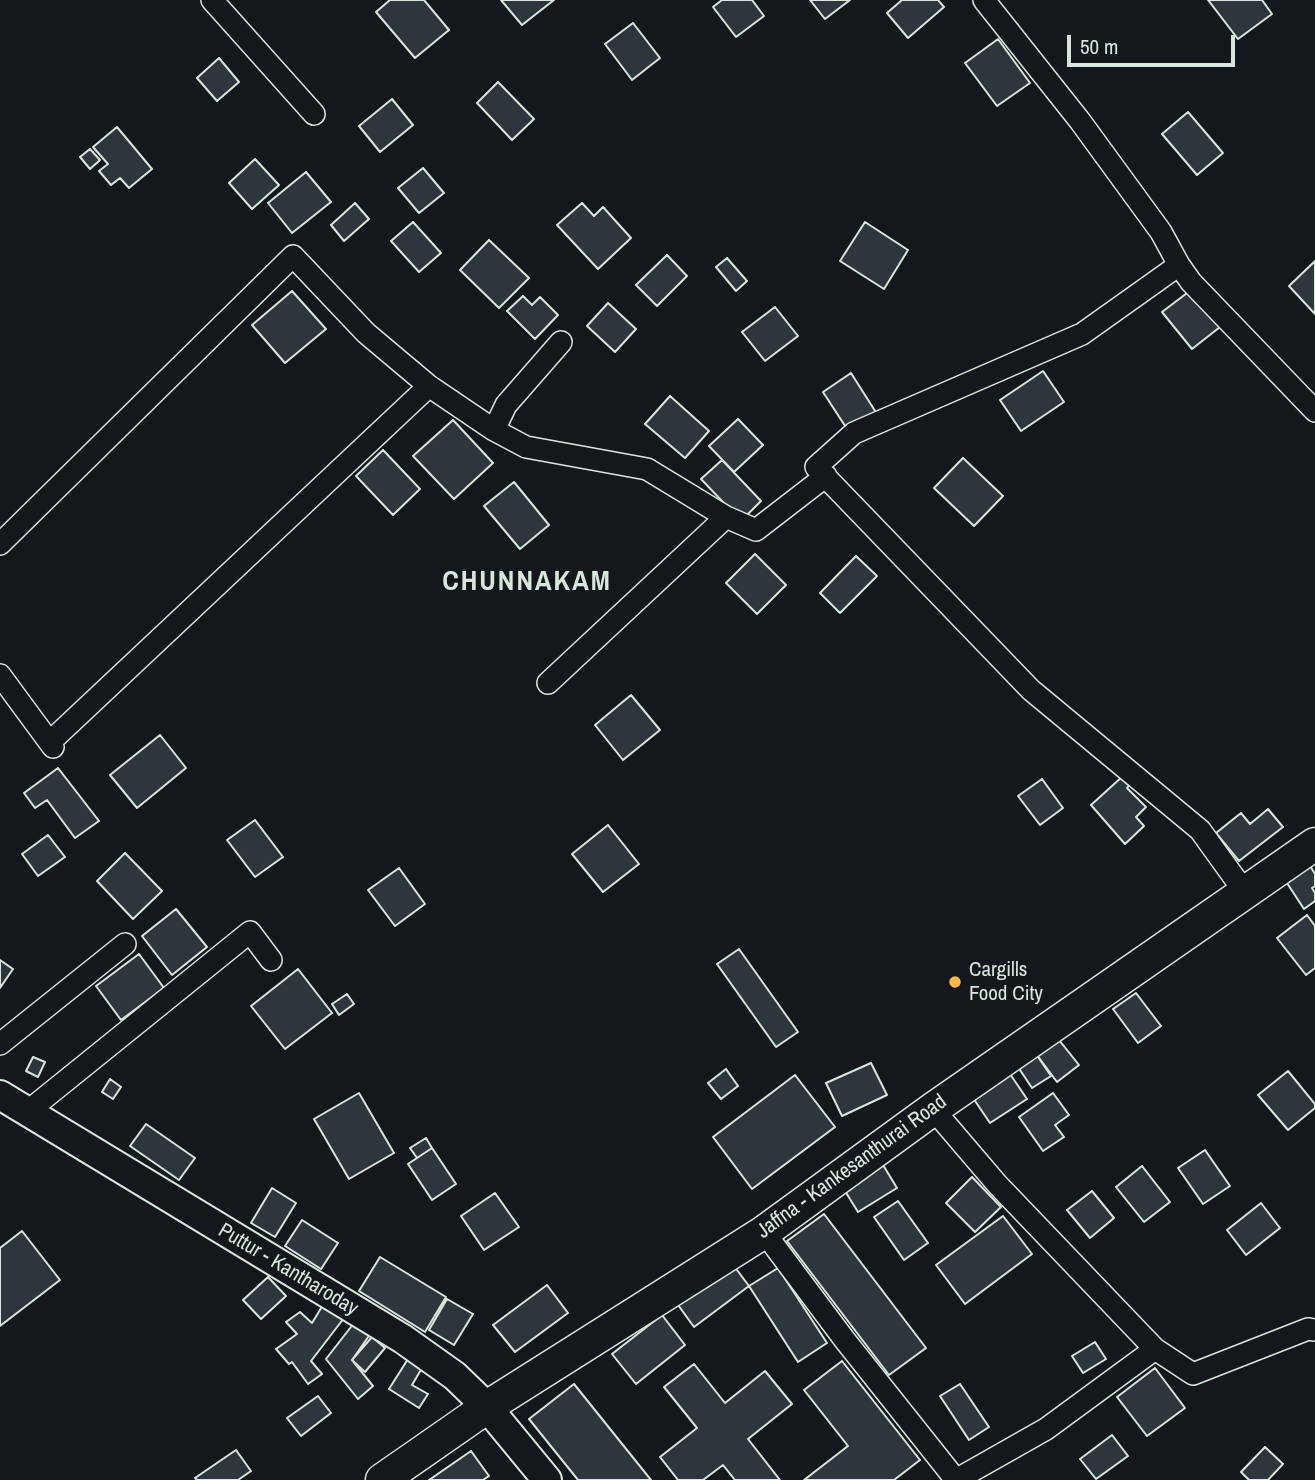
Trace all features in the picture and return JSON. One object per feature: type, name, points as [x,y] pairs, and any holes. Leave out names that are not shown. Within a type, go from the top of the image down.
[{"type":"main road","name":"Jaffna - Kankesanthurai Road","points":[[382,1480],[487,1407],[764,1232],[933,1109],[1315,844]]},
{"type":"main road","name":"Puttur - Kantharoday","points":[[0,1096],[403,1339],[454,1376],[487,1407],[547,1480]]},
{"type":"street","points":[[212,0],[314,114]]},
{"type":"street","points":[[984,0],[1080,121],[1161,232],[1191,282],[1315,411]]},
{"type":"street","points":[[0,544],[293,256],[366,333],[429,386],[494,430],[526,447],[647,469],[726,517],[756,530],[826,476]]},
{"type":"street","points":[[1179,265],[1082,334],[854,433],[816,467],[1031,690],[1200,830],[1244,891]]},
{"type":"street","points":[[494,430],[506,405],[561,342]]},
{"type":"street","points":[[0,675],[52,745],[429,386]]},
{"type":"street","points":[[548,683],[726,517]]},
{"type":"street","points":[[27,1112],[250,932],[271,960]]},
{"type":"street","points":[[0,1044],[125,944]]},
{"type":"street","points":[[933,1109],[997,1184],[1156,1349],[1193,1374],[1308,1329],[1315,1330]]},
{"type":"street","points":[[764,1232],[844,1339],[956,1480],[1046,1429],[1156,1349]]},
{"type":"building","points":[[390,0],[424,0],[449,30],[415,58],[376,12]]},
{"type":"building","points":[[501,0],[554,0],[522,25]]},
{"type":"building","points":[[722,0],[752,0],[764,16],[736,37],[713,7]]},
{"type":"building","points":[[810,0],[850,0],[825,19]]},
{"type":"building","points":[[902,0],[938,0],[944,7],[908,38],[887,13]]},
{"type":"building","points":[[1208,0],[1262,0],[1272,14],[1238,39]]},
{"type":"building","points":[[633,23],[660,58],[632,80],[605,44]]},
{"type":"building","points":[[998,39],[1030,83],[997,106],[965,63]]},
{"type":"building","points":[[219,58],[239,82],[217,101],[197,78]]},
{"type":"building","points":[[498,82],[534,119],[512,140],[477,103]]},
{"type":"building","points":[[392,99],[413,125],[380,152],[359,126]]},
{"type":"building","points":[[1188,112],[1223,153],[1197,175],[1162,134]]},
{"type":"building","points":[[117,127],[152,169],[129,188],[120,178],[111,185],[99,171],[108,164],[93,147]]},
{"type":"building","points":[[90,149],[100,160],[90,169],[80,157]]},
{"type":"building","points":[[255,159],[279,185],[252,209],[229,183]]},
{"type":"building","points":[[423,168],[444,193],[419,213],[398,188]]},
{"type":"building","points":[[306,172],[331,202],[292,233],[268,203]]},
{"type":"building","points":[[355,203],[369,219],[344,241],[331,225]]},
{"type":"building","points":[[582,203],[594,216],[603,207],[631,238],[598,269],[557,225]]},
{"type":"building","points":[[413,222],[441,253],[419,272],[391,241]]},
{"type":"building","points":[[865,222],[908,250],[884,289],[840,261]]},
{"type":"building","points":[[489,240],[529,278],[499,308],[460,270]]},
{"type":"building","points":[[667,255],[687,276],[657,306],[636,285]]},
{"type":"building","points":[[727,258],[747,281],[736,291],[716,267]]},
{"type":"building","points":[[1315,261],[1315,314],[1289,286]]},
{"type":"building","points":[[1191,290],[1220,327],[1192,349],[1162,312]]},
{"type":"building","points":[[292,291],[326,329],[285,363],[252,325]]},
{"type":"building","points":[[523,296],[532,305],[540,297],[558,315],[535,339],[507,311]]},
{"type":"building","points":[[608,303],[636,329],[615,352],[587,326]]},
{"type":"building","points":[[775,307],[798,336],[765,361],[742,332]]},
{"type":"building","points":[[1043,371],[1064,402],[1021,431],[1000,400]]},
{"type":"building","points":[[851,373],[877,414],[849,432],[823,392]]},
{"type":"building","points":[[670,396],[709,431],[685,458],[645,424]]},
{"type":"building","points":[[738,419],[763,445],[734,472],[709,446]]},
{"type":"building","points":[[453,420],[493,463],[454,499],[413,456]]},
{"type":"building","points":[[383,450],[420,489],[393,515],[356,476]]},
{"type":"building","points":[[963,458],[1003,496],[974,526],[934,488]]},
{"type":"building","points":[[722,460],[761,501],[741,521],[701,479]]},
{"type":"building","points":[[514,482],[549,525],[520,549],[484,506]]},
{"type":"building","points":[[755,554],[786,585],[757,614],[726,583]]},
{"type":"building","points":[[856,556],[877,576],[840,613],[820,593]]},
{"type":"building","points":[[631,695],[660,730],[623,760],[595,725]]},
{"type":"building","points":[[160,735],[186,768],[137,808],[110,775]]},
{"type":"building","points":[[58,768],[99,821],[75,838],[47,800],[35,808],[24,793]]},
{"type":"building","points":[[1123,776],[1130,784],[1127,788],[1146,807],[1136,817],[1144,826],[1125,844],[1091,805]]},
{"type":"building","points":[[1042,779],[1063,808],[1040,825],[1018,796]]},
{"type":"building","points":[[1268,809],[1283,827],[1239,861],[1216,833],[1241,813],[1250,824]]},
{"type":"building","points":[[255,820],[283,857],[255,877],[227,840]]},
{"type":"building","points":[[608,825],[639,864],[603,892],[572,854]]},
{"type":"building","points":[[48,835],[65,857],[38,876],[22,854]]},
{"type":"building","points":[[125,853],[162,891],[133,919],[97,881]]},
{"type":"building","points":[[1309,864],[1315,874],[1315,886],[1312,888],[1315,901],[1304,909],[1285,880]]},
{"type":"building","points":[[399,868],[425,904],[395,926],[368,890]]},
{"type":"building","points":[[176,909],[207,947],[172,975],[142,936]]},
{"type":"building","points":[[1307,915],[1315,926],[1315,968],[1306,975],[1277,938]]},
{"type":"building","points":[[739,949],[798,1032],[776,1047],[717,964]]},
{"type":"building","points":[[139,954],[164,988],[121,1020],[96,986]]},
{"type":"building","points":[[0,960],[13,969],[0,988]]},
{"type":"building","points":[[298,969],[332,1013],[285,1049],[251,1006]]},
{"type":"building","points":[[1136,993],[1161,1026],[1138,1043],[1113,1009]]},
{"type":"building","points":[[347,994],[354,1004],[339,1015],[332,1004]]},
{"type":"building","points":[[1055,1035],[1079,1065],[1057,1082],[1034,1051]]},
{"type":"building","points":[[1032,1048],[1051,1076],[1032,1088],[1014,1061]]},
{"type":"building","points":[[33,1057],[45,1062],[38,1077],[26,1071]]},
{"type":"building","points":[[871,1063],[887,1095],[842,1116],[826,1083]]},
{"type":"building","points":[[1006,1068],[1027,1099],[990,1123],[969,1092]]},
{"type":"building","points":[[726,1069],[738,1086],[721,1099],[708,1083]]},
{"type":"building","points":[[1288,1071],[1315,1104],[1315,1108],[1288,1130],[1258,1095]]},
{"type":"building","points":[[795,1075],[835,1127],[752,1189],[713,1137]]},
{"type":"building","points":[[110,1079],[121,1087],[113,1099],[102,1092]]},
{"type":"building","points":[[359,1093],[394,1153],[349,1179],[314,1119]]},
{"type":"building","points":[[1053,1093],[1069,1115],[1055,1125],[1064,1137],[1043,1151],[1019,1117]]},
{"type":"building","points":[[146,1124],[195,1158],[179,1180],[130,1146]]},
{"type":"building","points":[[426,1138],[432,1148],[417,1158],[410,1148]]},
{"type":"building","points":[[432,1148],[456,1184],[432,1200],[408,1164]]},
{"type":"building","points":[[1205,1150],[1230,1186],[1203,1204],[1178,1168]]},
{"type":"building","points":[[877,1155],[897,1188],[858,1212],[837,1178]]},
{"type":"building","points":[[1142,1166],[1170,1202],[1144,1222],[1116,1187]]},
{"type":"building","points":[[972,1177],[1001,1207],[975,1232],[946,1203]]},
{"type":"building","points":[[272,1188],[296,1203],[275,1237],[251,1223]]},
{"type":"building","points":[[1092,1191],[1114,1218],[1090,1238],[1067,1210]]},
{"type":"building","points":[[495,1193],[519,1227],[484,1250],[461,1216]]},
{"type":"building","points":[[898,1201],[928,1243],[904,1260],[874,1217]]},
{"type":"building","points":[[1261,1203],[1280,1228],[1246,1255],[1227,1230]]},
{"type":"building","points":[[824,1214],[926,1348],[889,1375],[787,1241]]},
{"type":"building","points":[[1003,1216],[1032,1254],[965,1304],[936,1265]]},
{"type":"building","points":[[302,1220],[338,1243],[321,1269],[285,1246]]},
{"type":"building","points":[[22,1231],[60,1280],[0,1326],[0,1248]]},
{"type":"building","points":[[380,1257],[446,1297],[425,1332],[359,1291]]},
{"type":"building","points":[[728,1258],[749,1286],[694,1327],[673,1298]]},
{"type":"building","points":[[778,1268],[827,1343],[798,1362],[749,1286]]},
{"type":"building","points":[[268,1277],[286,1296],[261,1319],[243,1300]]},
{"type":"building","points":[[547,1285],[568,1313],[515,1352],[493,1325]]},
{"type":"building","points":[[447,1299],[473,1314],[454,1345],[429,1330]]},
{"type":"building","points":[[323,1305],[344,1318],[311,1361],[322,1374],[308,1384],[292,1362],[289,1364],[276,1349],[297,1334],[286,1322],[300,1312],[312,1323]]},
{"type":"building","points":[[662,1315],[685,1345],[636,1384],[612,1354]]},
{"type":"building","points":[[354,1323],[371,1333],[352,1360],[373,1386],[358,1399],[326,1359]]},
{"type":"building","points":[[372,1337],[385,1348],[365,1372],[352,1360]]},
{"type":"building","points":[[1095,1342],[1106,1359],[1083,1373],[1072,1356]]},
{"type":"building","points":[[408,1359],[422,1368],[412,1385],[428,1394],[419,1408],[389,1389]]},
{"type":"building","points":[[842,1361],[920,1460],[894,1480],[804,1480],[848,1446],[804,1390]]},
{"type":"building","points":[[694,1364],[725,1403],[765,1371],[792,1404],[748,1439],[780,1480],[735,1480],[723,1465],[703,1480],[678,1480],[660,1457],[697,1428],[664,1387]]},
{"type":"building","points":[[1155,1368],[1185,1408],[1147,1436],[1117,1397]]},
{"type":"building","points":[[574,1384],[651,1480],[578,1480],[529,1419]]},
{"type":"building","points":[[960,1384],[989,1427],[969,1440],[940,1396]]},
{"type":"building","points":[[318,1396],[331,1413],[301,1436],[287,1418]]},
{"type":"building","points":[[1112,1435],[1128,1456],[1096,1479],[1080,1459]]},
{"type":"building","points":[[1265,1447],[1283,1464],[1268,1480],[1249,1480],[1241,1472]]},
{"type":"building","points":[[236,1450],[251,1471],[238,1480],[195,1478]]},
{"type":"building","points":[[471,1451],[489,1476],[483,1480],[429,1480]]},
{"type":"place","name":"Cargills Food City","points":[[955,982]]},
{"type":"district","name":"CHUNNAKAM","points":[[527,582]]}]
